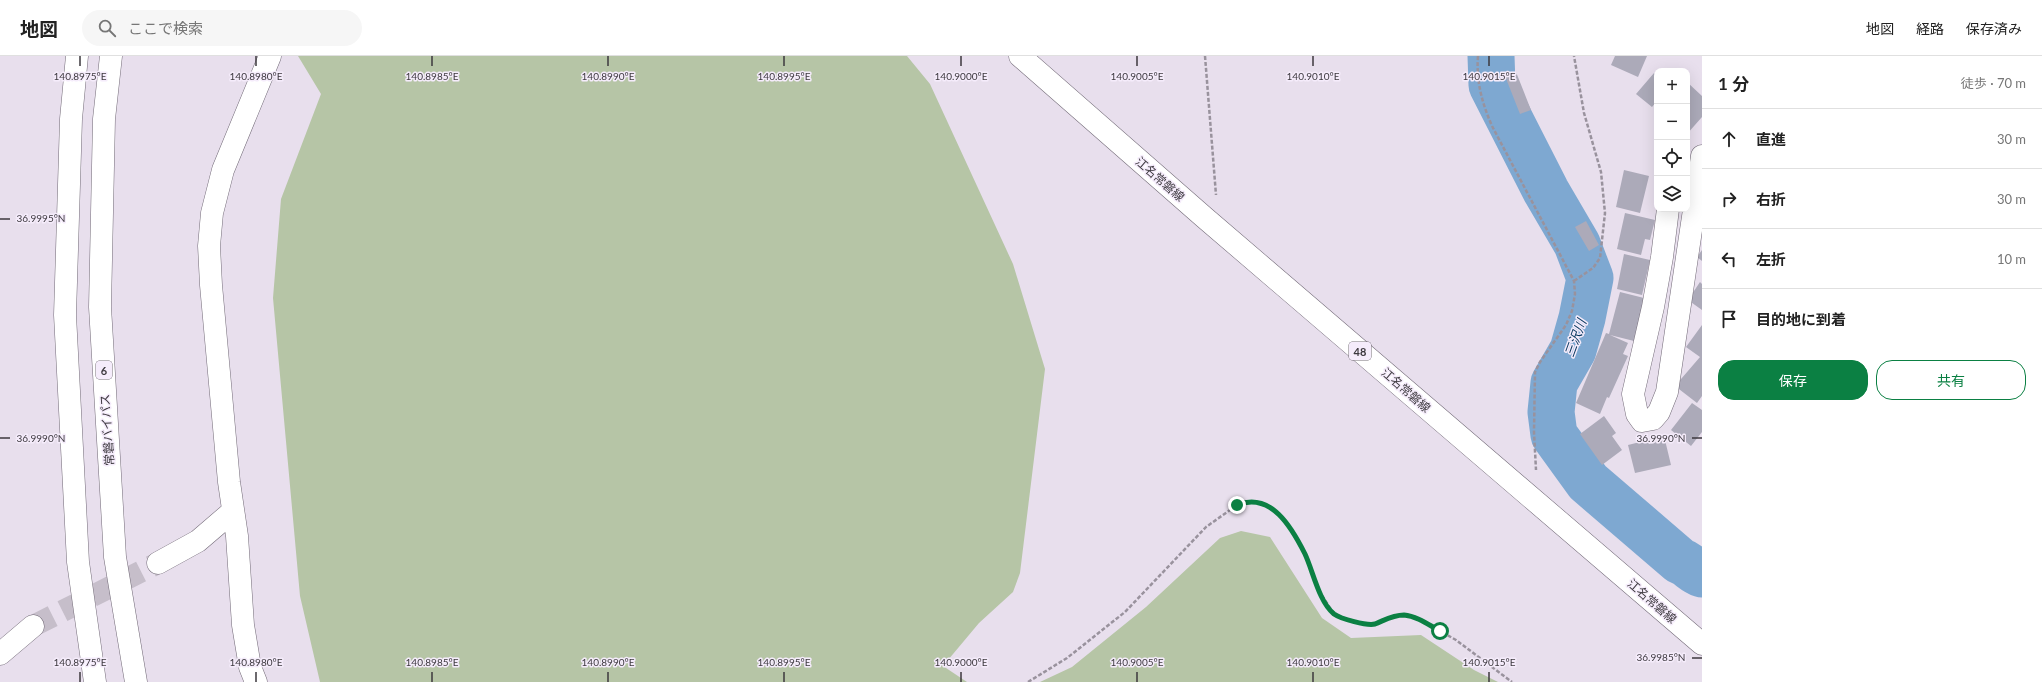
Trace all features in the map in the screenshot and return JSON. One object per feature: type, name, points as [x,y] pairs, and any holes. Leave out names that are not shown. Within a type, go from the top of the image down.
[{"type":"main road","points":[[77,56],[71,119],[65,315],[78,562],[95,682]]},
{"type":"main road","name":"常磐バイパス","points":[[111,56],[104,119],[100,307],[115,557],[136,682]]},
{"type":"main road","points":[[256,682],[250,667],[243,625],[224,427],[209,246],[212,213],[223,170],[270,56]]},
{"type":"main road","name":"江名常磐線","points":[[1020,56],[1205,218],[1702,644]]},
{"type":"main road","points":[[1690,211],[1697,156]]},
{"type":"main road","points":[[1668,212],[1662,257],[1654,300],[1633,394],[1637,414],[1642,421],[1653,418],[1658,412],[1667,392],[1690,212]]},
{"type":"main road","points":[[158,563],[198,541],[233,511]]},
{"type":"main road","points":[[0,654],[33,626]]},
{"type":"path","points":[[1205,56],[1217,199],[1205,218]]},
{"type":"path","points":[[1478,56],[1479,83],[1482,103],[1492,126],[1574,281],[1575,294],[1572,311],[1566,325],[1540,362],[1535,372],[1535,500]]},
{"type":"path","points":[[1574,56],[1584,112],[1601,172],[1605,213],[1600,258],[1593,268],[1574,281]]},
{"type":"path","points":[[1028,682],[1067,658],[1125,612],[1206,527],[1237,505],[1244,502],[1257,502],[1265,504],[1279,514],[1286,522],[1305,554],[1319,591],[1334,614],[1357,623],[1373,624],[1394,616],[1411,616],[1456,640],[1512,682]]},
{"type":"green space","points":[[298,56],[907,56],[930,84],[1013,264],[1045,369],[1020,573],[1013,592],[979,623],[943,666],[967,682],[320,682],[300,596],[273,298],[281,199],[321,94]]},
{"type":"green space","points":[[1241,531],[1270,537],[1322,618],[1351,638],[1421,635],[1474,670],[1498,682],[1040,682],[1072,667],[1146,607],[1220,538]]},
{"type":"building","points":[[1615,56],[1647,56],[1638,77],[1611,65]]},
{"type":"building","points":[[1516,72],[1531,110],[1520,114],[1505,76]]},
{"type":"building","points":[[1654,73],[1654,105],[1652,107],[1636,94]]},
{"type":"building","points":[[1690,85],[1702,96],[1702,117],[1690,131]]},
{"type":"building","points":[[1624,170],[1649,176],[1640,213],[1616,207]]},
{"type":"building","points":[[1625,213],[1655,220],[1650,240],[1645,239],[1641,255],[1617,249]]},
{"type":"building","points":[[1586,221],[1599,245],[1589,251],[1575,227]]},
{"type":"building","points":[[1702,250],[1702,261],[1697,257]]},
{"type":"building","points":[[1624,254],[1650,260],[1642,295],[1617,289]]},
{"type":"building","points":[[1700,282],[1702,284],[1702,310],[1688,300]]},
{"type":"building","points":[[1620,292],[1644,298],[1634,341],[1610,335],[1628,343],[1623,354],[1628,356],[1600,414],[1576,403],[1606,333],[1609,334]]},
{"type":"building","points":[[1702,325],[1702,396],[1697,403],[1675,386],[1700,357],[1686,347]]},
{"type":"building","points":[[1692,403],[1702,410],[1702,432],[1691,446],[1671,430]]},
{"type":"building","points":[[1604,416],[1616,433],[1612,436],[1622,450],[1602,465],[1580,434]]},
{"type":"building","points":[[1648,440],[1649,444],[1665,440],[1671,465],[1635,473],[1628,445]]},
{"type":"waterway","name":"三沢川","points":[[1491,56],[1492,85],[1546,191],[1577,244],[1590,278],[1582,318],[1573,350],[1554,383],[1551,412],[1554,435],[1588,482],[1680,561],[1702,574]]},
{"type":"tunnel","points":[[33,626],[158,563]]},
{"type":"route","points":[[1237,505],[1244,502],[1257,502],[1265,504],[1279,514],[1286,522],[1305,554],[1319,591],[1334,614],[1357,623],[1373,624],[1394,616],[1405,615],[1419,619],[1440,631]]}]
